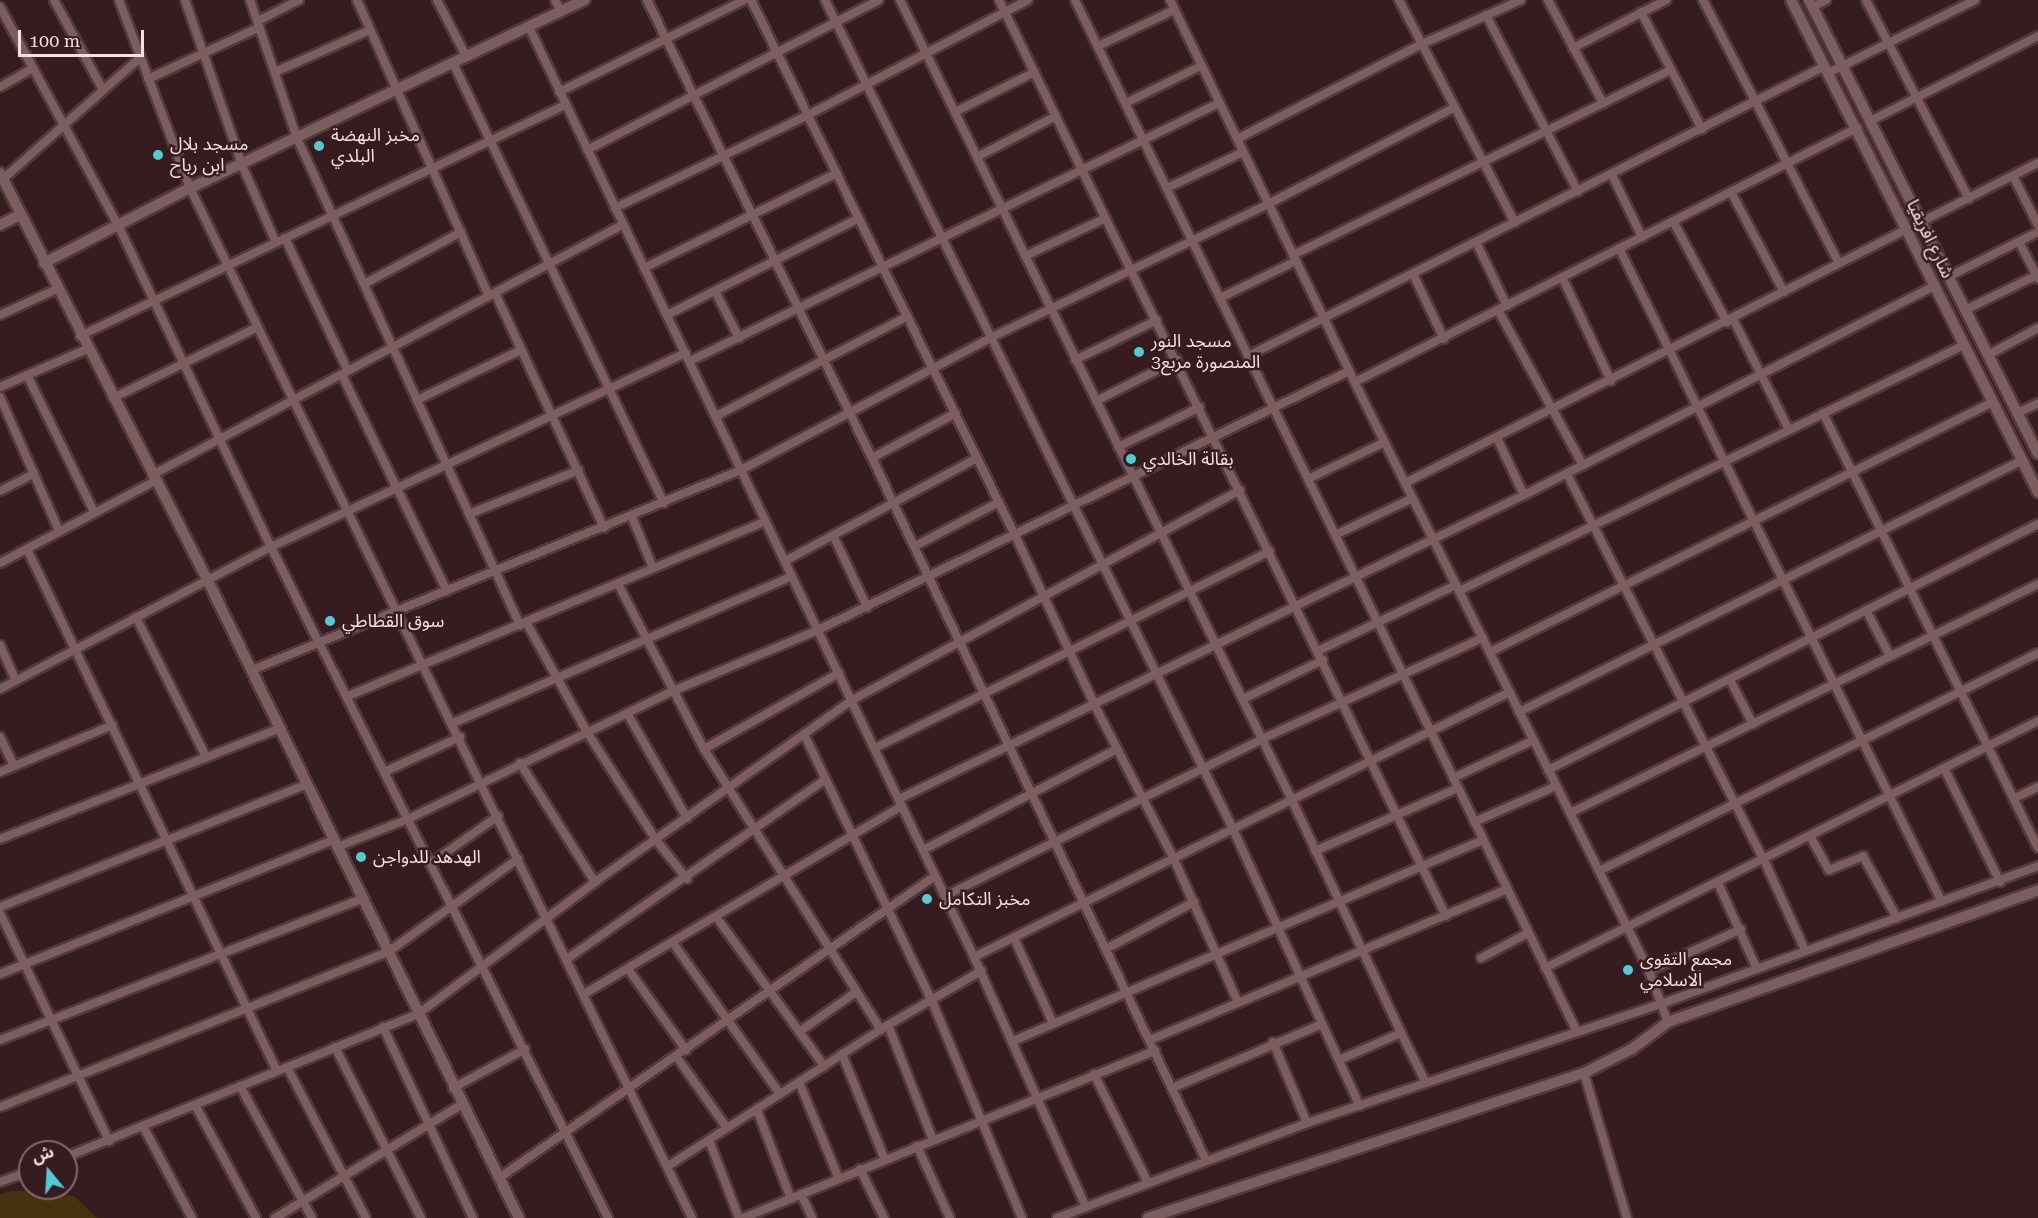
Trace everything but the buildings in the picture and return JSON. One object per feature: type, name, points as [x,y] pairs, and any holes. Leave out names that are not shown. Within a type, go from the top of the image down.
[{"type":"street","points":[[54,0],[103,90]]},
{"type":"street","points":[[119,0],[190,188],[396,611],[460,737],[692,1218]]},
{"type":"street","points":[[185,0],[242,165],[276,243]]},
{"type":"street","points":[[250,0],[297,138],[366,283],[495,573],[587,732],[657,840],[687,879]]},
{"type":"street","points":[[148,79],[259,24],[299,0]]},
{"type":"street","points":[[357,0],[461,232],[579,470],[604,528]]},
{"type":"street","points":[[437,0],[466,56]]},
{"type":"street","points":[[555,0],[561,11]]},
{"type":"street","points":[[44,263],[190,188],[584,0]]},
{"type":"street","points":[[647,0],[915,546],[982,692],[1128,992],[1206,1160]]},
{"type":"street","points":[[559,92],[744,0]]},
{"type":"street","points":[[751,0],[956,413],[1094,704],[1173,857],[1238,1002]]},
{"type":"street","points":[[825,0],[1232,827],[1360,1106]]},
{"type":"street","points":[[588,150],[879,0]]},
{"type":"street","points":[[900,0],[1188,592],[1243,699],[1426,1083]]},
{"type":"street","points":[[999,0],[1158,320],[1446,916]]},
{"type":"street","points":[[615,208],[808,115],[865,82],[926,54],[1028,0]]},
{"type":"street","points":[[1075,0],[1577,1032]]},
{"type":"street","points":[[1170,0],[1384,442],[1649,971],[1668,1022]]},
{"type":"street","points":[[1399,0],[1453,108],[1484,161],[1515,223]]},
{"type":"street","points":[[1237,139],[1422,44],[1521,0]]},
{"type":"street","points":[[1548,0],[1603,103]]},
{"type":"street","points":[[1574,48],[1665,0]]},
{"type":"street","points":[[1703,0],[1839,263]]},
{"type":"street","name":"شارع افريقيا","points":[[1791,0],[2038,492]]},
{"type":"street","points":[[1811,3],[1826,0]]},
{"type":"street","points":[[1866,0],[1969,199]]},
{"type":"street","points":[[1248,356],[1612,175],[1755,101],[1826,69],[1842,66],[1975,0]]},
{"type":"street","name":"شارع افريقيا","points":[[1811,3],[2038,454]]},
{"type":"street","points":[[0,7],[66,124],[118,225],[218,440],[483,964],[608,1218]]},
{"type":"street","points":[[1098,46],[1174,10]]},
{"type":"street","points":[[1641,12],[1702,129]]},
{"type":"street","points":[[1486,15],[1578,192]]},
{"type":"street","points":[[529,27],[975,957],[1086,1207]]},
{"type":"street","points":[[275,72],[370,30]]},
{"type":"street","points":[[1870,121],[2038,36]]},
{"type":"street","points":[[140,58],[66,124],[1,176],[80,336],[207,579],[461,1105],[519,1218]]},
{"type":"street","points":[[453,63],[664,503]]},
{"type":"street","points":[[1126,103],[1202,66]]},
{"type":"street","points":[[0,87],[33,68]]},
{"type":"street","points":[[1220,298],[1484,161],[1671,70]]},
{"type":"street","points":[[955,112],[1035,72]]},
{"type":"street","points":[[690,361],[943,240],[1002,208],[1219,103]]},
{"type":"street","points":[[80,336],[434,170],[565,105]]},
{"type":"street","points":[[252,670],[632,517],[741,470],[849,412],[934,370],[990,338],[1268,204],[1453,108]]},
{"type":"street","points":[[977,157],[1056,116]]},
{"type":"street","points":[[1355,382],[1857,128]]},
{"type":"street","points":[[1167,188],[1243,152]]},
{"type":"street","points":[[1921,222],[2038,163]]},
{"type":"street","points":[[644,268],[837,173]]},
{"type":"street","points":[[1612,175],[1642,237]]},
{"type":"street","points":[[2013,176],[2038,225]]},
{"type":"street","points":[[1731,192],[1784,292]]},
{"type":"street","points":[[0,225],[20,215]]},
{"type":"street","points":[[667,315],[859,218]]},
{"type":"street","points":[[1025,256],[1106,218]]},
{"type":"street","points":[[1673,221],[1789,430]]},
{"type":"street","points":[[0,563],[218,440],[622,225]]},
{"type":"street","points":[[1405,483],[1611,381],[1907,229]]},
{"type":"street","points":[[366,283],[461,232]]},
{"type":"street","points":[[1948,277],[2038,232]]},
{"type":"street","points":[[285,238],[398,489],[447,591]]},
{"type":"street","points":[[1476,242],[1507,306]]},
{"type":"street","points":[[1965,310],[2037,276],[2019,243]]},
{"type":"street","points":[[1619,248],[1695,407],[1785,579],[1811,638],[1942,902]]},
{"type":"street","points":[[1413,274],[1443,339]]},
{"type":"street","points":[[1562,277],[1611,381]]},
{"type":"street","points":[[584,994],[785,877],[900,803],[1094,704],[1156,676],[1567,474],[1935,286]]},
{"type":"street","points":[[0,315],[57,289]]},
{"type":"street","points":[[715,291],[739,338]]},
{"type":"street","points":[[1498,310],[1583,465]]},
{"type":"street","points":[[716,416],[824,362],[908,316]]},
{"type":"street","points":[[1075,360],[1158,320]]},
{"type":"street","points":[[113,398],[258,327]]},
{"type":"street","points":[[1988,355],[2038,328]]},
{"type":"street","points":[[1318,651],[1594,526],[1964,345]]},
{"type":"street","points":[[0,387],[87,349]]},
{"type":"street","points":[[417,400],[521,350]]},
{"type":"street","points":[[0,689],[271,547],[610,391],[686,353]]},
{"type":"street","points":[[1096,401],[1177,360]]},
{"type":"street","points":[[0,974],[194,897],[408,819],[673,691],[867,607],[1349,371]]},
{"type":"street","points":[[27,375],[94,512]]},
{"type":"street","points":[[0,397],[3,415],[59,531]]},
{"type":"street","points":[[1490,652],[1993,402]]},
{"type":"street","points":[[2017,413],[2038,403]]},
{"type":"street","points":[[1118,447],[1200,408]]},
{"type":"street","points":[[872,458],[956,413]]},
{"type":"street","points":[[1823,413],[1908,590],[2037,843]]},
{"type":"street","points":[[1497,438],[1524,495]]},
{"type":"street","points":[[1308,479],[1384,442]]},
{"type":"street","points":[[785,561],[977,458]]},
{"type":"street","points":[[1520,712],[2023,460]]},
{"type":"street","points":[[469,514],[579,470]]},
{"type":"street","points":[[0,492],[33,474]]},
{"type":"street","points":[[1567,474],[1685,702],[1764,860],[1805,950]]},
{"type":"street","points":[[78,1152],[418,1014],[595,882],[852,700],[1042,594],[1240,490]]},
{"type":"street","points":[[1335,536],[1413,498]]},
{"type":"street","points":[[915,546],[999,502]]},
{"type":"street","points":[[632,517],[653,568]]},
{"type":"street","points":[[348,696],[766,521]]},
{"type":"street","points":[[1548,770],[2038,524]]},
{"type":"street","points":[[833,535],[867,607]]},
{"type":"street","points":[[27,549],[277,1071]]},
{"type":"street","points":[[875,748],[982,692],[1270,551]]},
{"type":"street","points":[[453,723],[792,576]]},
{"type":"street","points":[[618,584],[704,750],[727,789],[856,992],[884,1028],[933,1140]]},
{"type":"street","points":[[1570,813],[2038,584]]},
{"type":"street","points":[[1866,610],[1890,656]]},
{"type":"street","points":[[136,616],[206,757]]},
{"type":"street","points":[[945,896],[1262,739],[1483,638]]},
{"type":"street","points":[[0,645],[16,681]]},
{"type":"street","points":[[1599,871],[2038,653]]},
{"type":"street","points":[[1243,699],[1323,660]]},
{"type":"street","points":[[704,750],[839,673]]},
{"type":"street","points":[[1730,680],[1753,724]]},
{"type":"street","points":[[975,957],[1232,827],[1510,692]]},
{"type":"street","points":[[627,713],[687,818]]},
{"type":"street","points":[[1545,968],[1945,770],[2038,721]]},
{"type":"street","points":[[0,772],[113,725]]},
{"type":"street","points":[[0,839],[280,728]]},
{"type":"street","points":[[804,734],[932,1001],[979,1121],[1022,1218]]},
{"type":"street","points":[[0,737],[14,766]]},
{"type":"street","points":[[384,772],[460,737]]},
{"type":"street","points":[[1453,778],[1534,740]]},
{"type":"street","points":[[923,850],[1117,750]]},
{"type":"street","points":[[520,763],[595,882]]},
{"type":"street","points":[[1945,770],[2000,882]]},
{"type":"street","points":[[567,959],[687,879],[825,780]]},
{"type":"street","points":[[0,907],[307,784]]},
{"type":"street","points":[[1474,822],[1556,786]]},
{"type":"street","points":[[2015,798],[2038,787]]},
{"type":"street","points":[[1315,851],[1458,788]]},
{"type":"street","points":[[431,863],[498,816]]},
{"type":"street","points":[[1810,836],[1829,870],[1863,856],[1897,918]]},
{"type":"street","points":[[1013,1041],[1483,840]]},
{"type":"street","points":[[0,1107],[250,1011],[388,952],[518,859]]},
{"type":"street","points":[[1057,1218],[1307,1123],[1661,1004],[1805,950],[2000,882],[2038,866]]},
{"type":"street","points":[[499,1179],[564,1130],[686,1050],[935,876]]},
{"type":"street","points":[[1718,883],[1741,929],[1757,969]]},
{"type":"street","points":[[1150,1040],[1507,889]]},
{"type":"street","points":[[1148,1218],[1584,1073],[1632,1049],[1668,1022],[2038,890]]},
{"type":"street","points":[[0,1040],[362,899]]},
{"type":"street","points":[[1107,949],[1194,902]]},
{"type":"street","points":[[0,913],[109,1140]]},
{"type":"street","points":[[717,918],[824,1066]]},
{"type":"street","points":[[1649,971],[1741,929]]},
{"type":"street","points":[[1481,958],[1528,933]]},
{"type":"street","points":[[1014,938],[1053,1023]]},
{"type":"street","points":[[673,943],[780,1094]]},
{"type":"street","points":[[628,969],[686,1050]]},
{"type":"street","points":[[668,1166],[842,1054],[981,971]]},
{"type":"street","points":[[799,1032],[856,992]]},
{"type":"street","points":[[1172,1088],[1273,1042],[1322,1024]]},
{"type":"street","points":[[383,1027],[473,1218]]},
{"type":"street","points":[[1339,1060],[1401,1033]]},
{"type":"street","points":[[1273,1042],[1307,1123]]},
{"type":"street","points":[[334,1047],[421,1218]]},
{"type":"street","points":[[453,1088],[525,1049]]},
{"type":"street","points":[[709,1140],[741,1218],[1036,1096],[1155,1051]]},
{"type":"street","points":[[842,1054],[885,1160]]},
{"type":"street","points":[[676,1056],[727,1128]]},
{"type":"street","points":[[287,1067],[366,1218]]},
{"type":"street","points":[[1584,1073],[1627,1218]]},
{"type":"street","points":[[1094,1074],[1148,1183]]},
{"type":"street","points":[[799,1082],[839,1179]]},
{"type":"street","points":[[240,1086],[312,1218]]},
{"type":"street","points":[[195,1105],[256,1218]]},
{"type":"street","points":[[275,1218],[385,1149],[461,1105]]},
{"type":"street","points":[[757,1110],[791,1199]]},
{"type":"street","points":[[143,1126],[192,1218]]},
{"type":"street","points":[[917,1146],[950,1218]]},
{"type":"street","points":[[860,1169],[884,1218]]},
{"type":"street","points":[[0,1182],[18,1175]]},
{"type":"street","points":[[801,1194],[812,1218]]},
{"type":"shaded area","points":[[18,1191],[18,1200],[78,1200],[97,1218],[0,1218],[0,1194]]},
{"type":"place","name":"مخبز النهضة البلدي","points":[[319,146]]},
{"type":"place","name":"مسجد بلال ابن رباح","points":[[158,155]]},
{"type":"place","name":"مسجد النور المنصورة مربع3","points":[[1139,352]]},
{"type":"place","name":"بقالة الخالدي","points":[[1131,459]]},
{"type":"place","name":"سوق القطاطي","points":[[330,621]]},
{"type":"place","name":"الهدهد للدواجن","points":[[361,857]]},
{"type":"place","name":"مخبز التكامل","points":[[927,899]]},
{"type":"place","name":"مجمع التقوى الاسلامي","points":[[1628,970]]}]
